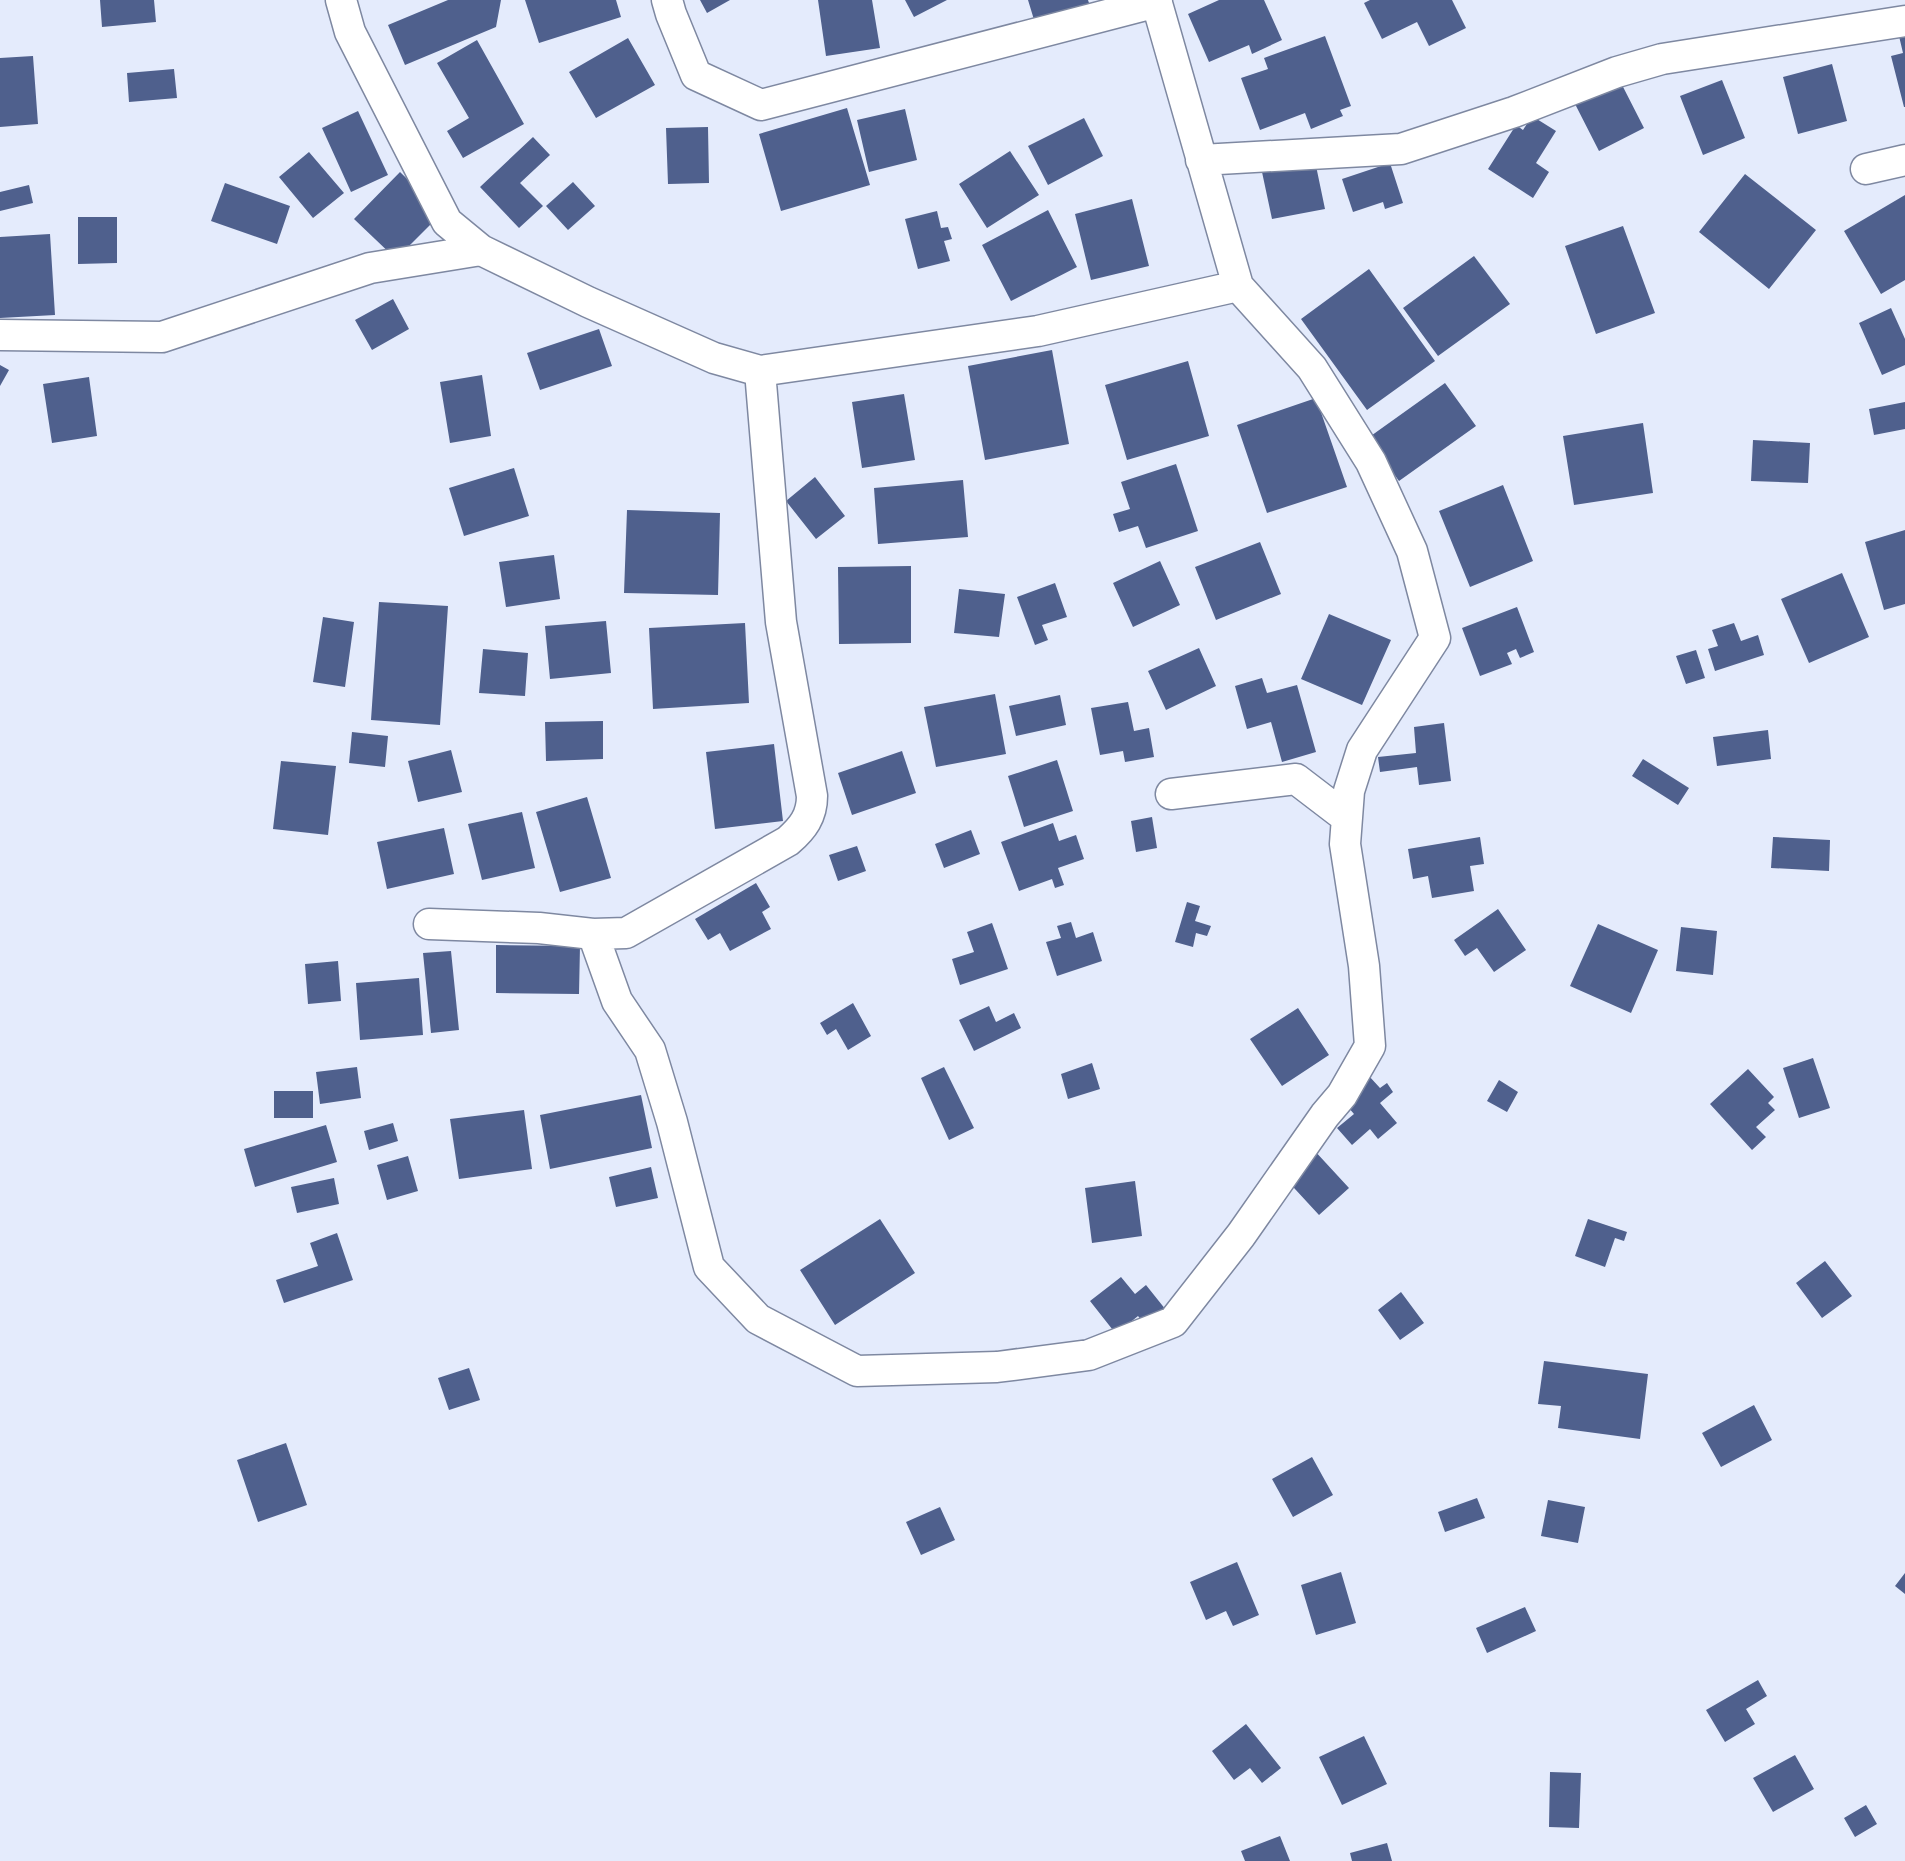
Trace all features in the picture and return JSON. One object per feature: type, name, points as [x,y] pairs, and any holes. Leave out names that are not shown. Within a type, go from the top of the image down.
[{"type":"street","points":[[341,0],[350,32],[447,222],[481,250],[588,302],[714,358],[759,371],[1038,331],[1238,286]]},
{"type":"street","points":[[593,934],[617,1002],[650,1050],[672,1122],[709,1267],[758,1319],[857,1371],[997,1367],[1089,1355],[1173,1322],[1241,1235],[1325,1115],[1342,1095],[1370,1046],[1364,966],[1345,844],[1349,790],[1362,750],[1435,638],[1412,551],[1371,462],[1312,368],[1238,286],[1156,1],[761,105],[696,75],[671,14],[668,0]]},
{"type":"street","points":[[1201,160],[1401,149],[1514,112],[1617,72],[1662,59],[1905,21]]},
{"type":"street","points":[[1866,169],[1905,160]]},
{"type":"street","points":[[0,335],[162,337],[369,268],[481,250]]},
{"type":"street","points":[[429,924],[539,928],[593,934],[626,933],[788,841],[800,830],[812,807],[812,796],[781,622],[759,371]]},
{"type":"street","points":[[1171,794],[1296,779],[1347,818]]},
{"type":"building","points":[[100,0],[154,0],[156,22],[102,27]]},
{"type":"building","points":[[448,0],[501,0],[496,27],[405,65],[388,25]]},
{"type":"building","points":[[525,0],[616,0],[621,17],[539,43]]},
{"type":"building","points":[[700,0],[730,0],[707,13]]},
{"type":"building","points":[[818,0],[872,0],[880,48],[826,56]]},
{"type":"building","points":[[905,0],[947,0],[914,17]]},
{"type":"building","points":[[1028,0],[1088,0],[1090,6],[1035,23]]},
{"type":"building","points":[[1219,0],[1264,0],[1282,40],[1252,54],[1249,45],[1209,62],[1188,14]]},
{"type":"building","points":[[1370,0],[1452,0],[1466,28],[1429,46],[1417,22],[1382,39],[1364,3]]},
{"type":"building","points":[[1905,35],[1904,107],[1891,56],[1903,53],[1899,36]]},
{"type":"building","points":[[1325,36],[1351,106],[1340,110],[1343,116],[1311,129],[1305,113],[1260,130],[1241,78],[1268,69],[1264,58]]},
{"type":"building","points":[[628,38],[655,85],[596,118],[569,72]]},
{"type":"building","points":[[477,40],[524,124],[463,158],[447,131],[469,118],[437,63]]},
{"type":"building","points":[[33,56],[38,124],[0,127],[0,58]]},
{"type":"building","points":[[1832,64],[1847,121],[1798,134],[1783,77]]},
{"type":"building","points":[[174,69],[177,98],[129,102],[127,73]]},
{"type":"building","points":[[1619,79],[1644,128],[1599,151],[1574,102]]},
{"type":"building","points":[[1722,80],[1745,138],[1703,155],[1680,96]]},
{"type":"building","points":[[847,108],[870,185],[781,211],[759,134]]},
{"type":"building","points":[[905,109],[917,160],[869,172],[857,120]]},
{"type":"building","points":[[358,111],[388,175],[351,192],[322,128]]},
{"type":"building","points":[[1532,116],[1556,131],[1536,163],[1549,172],[1533,198],[1488,169],[1516,125],[1523,130]]},
{"type":"building","points":[[1084,118],[1103,156],[1048,185],[1028,146]]},
{"type":"building","points":[[708,127],[709,183],[668,184],[666,128]]},
{"type":"building","points":[[533,137],[550,155],[520,183],[543,206],[519,228],[480,187]]},
{"type":"building","points":[[1010,151],[1039,195],[987,228],[959,184]]},
{"type":"building","points":[[309,152],[344,193],[313,218],[279,177]]},
{"type":"building","points":[[1315,161],[1325,209],[1272,219],[1262,172]]},
{"type":"building","points":[[1390,163],[1403,203],[1385,209],[1383,202],[1353,212],[1342,179]]},
{"type":"building","points":[[400,172],[442,213],[396,259],[354,219]]},
{"type":"building","points":[[1745,174],[1816,230],[1769,289],[1699,232]]},
{"type":"building","points":[[573,182],[595,206],[568,230],[546,206]]},
{"type":"building","points":[[225,183],[290,206],[277,244],[211,221]]},
{"type":"building","points":[[29,185],[33,203],[0,211],[0,192]]},
{"type":"building","points":[[1905,195],[1905,280],[1881,294],[1844,231]]},
{"type":"building","points":[[1132,199],[1149,266],[1091,280],[1075,214]]},
{"type":"building","points":[[1048,210],[1077,267],[1011,301],[982,245]]},
{"type":"building","points":[[937,211],[941,228],[948,227],[952,239],[944,241],[950,261],[918,269],[905,219]]},
{"type":"building","points":[[78,217],[117,217],[117,263],[78,264]]},
{"type":"building","points":[[1623,226],[1655,313],[1596,334],[1565,246]]},
{"type":"building","points":[[50,234],[55,315],[0,318],[0,237]]},
{"type":"building","points":[[1474,256],[1510,304],[1438,356],[1403,308]]},
{"type":"building","points":[[1369,269],[1435,361],[1367,410],[1301,319]]},
{"type":"building","points":[[393,299],[409,329],[372,350],[355,320]]},
{"type":"building","points":[[1891,308],[1905,339],[1905,365],[1882,375],[1859,323]]},
{"type":"building","points":[[599,329],[612,366],[540,390],[527,353]]},
{"type":"building","points":[[1052,350],[1069,444],[985,460],[968,366]]},
{"type":"building","points":[[1188,361],[1209,436],[1127,460],[1105,385]]},
{"type":"building","points":[[0,365],[9,370],[0,386]]},
{"type":"building","points":[[482,375],[491,436],[450,443],[440,382]]},
{"type":"building","points":[[89,377],[97,436],[52,443],[43,384]]},
{"type":"building","points":[[1445,383],[1476,426],[1399,481],[1368,438]]},
{"type":"building","points":[[904,394],[915,460],[862,468],[852,402]]},
{"type":"building","points":[[1316,398],[1347,487],[1267,513],[1237,425]]},
{"type":"building","points":[[1905,402],[1905,429],[1874,435],[1869,409]]},
{"type":"building","points":[[1643,423],[1653,493],[1574,505],[1563,436]]},
{"type":"building","points":[[1753,440],[1810,443],[1808,483],[1751,481]]},
{"type":"building","points":[[1176,464],[1198,531],[1146,548],[1138,526],[1119,532],[1113,514],[1130,509],[1121,482]]},
{"type":"building","points":[[514,468],[529,516],[464,536],[449,488]]},
{"type":"building","points":[[815,477],[845,516],[816,539],[786,501]]},
{"type":"building","points":[[963,480],[968,537],[878,544],[874,488]]},
{"type":"building","points":[[1503,485],[1533,561],[1470,587],[1439,511]]},
{"type":"building","points":[[627,510],[720,513],[718,595],[624,593]]},
{"type":"building","points":[[1905,530],[1905,604],[1884,610],[1865,542]]},
{"type":"building","points":[[1260,542],[1281,594],[1216,620],[1195,567]]},
{"type":"building","points":[[554,555],[560,599],[506,607],[499,562]]},
{"type":"building","points":[[1160,561],[1180,605],[1133,627],[1113,583]]},
{"type":"building","points":[[911,566],[911,643],[839,644],[838,567]]},
{"type":"building","points":[[1842,573],[1869,637],[1809,663],[1781,599]]},
{"type":"building","points":[[1055,583],[1067,617],[1042,625],[1048,640],[1035,645],[1017,597]]},
{"type":"building","points":[[959,589],[1005,594],[999,637],[954,633]]},
{"type":"building","points":[[379,602],[448,606],[440,725],[371,720]]},
{"type":"building","points":[[1517,607],[1534,652],[1520,658],[1516,649],[1507,653],[1512,664],[1480,676],[1462,628]]},
{"type":"building","points":[[1329,614],[1391,640],[1362,705],[1301,679]]},
{"type":"building","points":[[323,617],[354,622],[345,687],[313,682]]},
{"type":"building","points":[[606,621],[611,673],[550,679],[545,626]]},
{"type":"building","points":[[745,623],[749,703],[653,709],[649,628]]},
{"type":"building","points":[[1734,623],[1741,641],[1758,635],[1764,655],[1715,671],[1708,649],[1718,646],[1712,630]]},
{"type":"building","points":[[1199,648],[1216,686],[1166,710],[1148,671]]},
{"type":"building","points":[[483,649],[528,653],[525,696],[479,693]]},
{"type":"building","points":[[1696,650],[1705,678],[1686,684],[1676,656]]},
{"type":"building","points":[[1262,678],[1267,693],[1297,685],[1316,752],[1282,762],[1271,722],[1247,729],[1235,686]]},
{"type":"building","points":[[995,694],[1006,754],[936,767],[924,707]]},
{"type":"building","points":[[1060,695],[1066,725],[1016,736],[1009,706]]},
{"type":"building","points":[[1128,702],[1134,731],[1149,728],[1154,757],[1125,762],[1123,751],[1100,755],[1091,708]]},
{"type":"building","points":[[603,721],[603,759],[546,761],[545,722]]},
{"type":"building","points":[[1444,723],[1451,781],[1419,785],[1417,767],[1380,772],[1378,757],[1416,753],[1414,727]]},
{"type":"building","points":[[1768,730],[1771,759],[1717,766],[1713,737]]},
{"type":"building","points":[[352,732],[388,736],[385,767],[349,763]]},
{"type":"building","points":[[774,744],[783,821],[715,829],[706,752]]},
{"type":"building","points":[[451,750],[462,792],[418,802],[408,761]]},
{"type":"building","points":[[902,751],[916,793],[852,815],[838,773]]},
{"type":"building","points":[[1643,759],[1689,788],[1678,805],[1632,776]]},
{"type":"building","points":[[1057,760],[1073,811],[1024,827],[1008,776]]},
{"type":"building","points":[[281,761],[336,766],[328,835],[273,829]]},
{"type":"building","points":[[587,797],[611,878],[560,892],[536,812]]},
{"type":"building","points":[[522,812],[535,868],[482,880],[468,824]]},
{"type":"building","points":[[1152,817],[1157,848],[1136,852],[1131,821]]},
{"type":"building","points":[[1053,823],[1059,841],[1076,835],[1084,859],[1058,868],[1064,885],[1055,888],[1052,879],[1019,891],[1001,842]]},
{"type":"building","points":[[444,828],[454,874],[387,889],[377,842]]},
{"type":"building","points":[[971,830],[980,854],[944,868],[935,844]]},
{"type":"building","points":[[1480,837],[1484,864],[1470,866],[1474,891],[1432,898],[1428,876],[1413,879],[1408,849]]},
{"type":"building","points":[[1773,837],[1830,840],[1829,871],[1771,868]]},
{"type":"building","points":[[857,846],[866,871],[838,881],[829,855]]},
{"type":"building","points":[[756,883],[770,907],[762,912],[771,929],[730,951],[720,933],[708,940],[695,919]]},
{"type":"building","points":[[1187,902],[1200,906],[1195,921],[1211,926],[1207,936],[1196,933],[1193,947],[1175,942]]},
{"type":"building","points":[[1498,909],[1526,950],[1494,972],[1477,948],[1465,956],[1454,940]]},
{"type":"building","points":[[1071,922],[1076,938],[1093,932],[1102,961],[1057,976],[1046,942],[1061,938],[1057,926]]},
{"type":"building","points":[[992,923],[1008,969],[960,985],[952,959],[974,952],[967,932]]},
{"type":"building","points":[[1598,924],[1658,950],[1631,1013],[1570,986]]},
{"type":"building","points":[[1681,927],[1717,931],[1713,975],[1676,971]]},
{"type":"building","points":[[496,945],[580,946],[579,994],[496,993]]},
{"type":"building","points":[[451,951],[459,1030],[431,1033],[423,953]]},
{"type":"building","points":[[338,961],[341,1001],[308,1004],[305,964]]},
{"type":"building","points":[[419,978],[423,1035],[360,1040],[356,983]]},
{"type":"building","points":[[853,1003],[871,1036],[848,1050],[836,1029],[827,1035],[820,1023]]},
{"type":"building","points":[[989,1006],[996,1022],[1014,1013],[1021,1028],[974,1051],[959,1020]]},
{"type":"building","points":[[1298,1008],[1329,1055],[1282,1086],[1250,1039]]},
{"type":"building","points":[[1813,1058],[1830,1108],[1799,1118],[1783,1068]]},
{"type":"building","points":[[1092,1063],[1100,1089],[1068,1099],[1061,1074]]},
{"type":"building","points":[[357,1067],[361,1098],[320,1104],[316,1072]]},
{"type":"building","points":[[944,1067],[974,1128],[949,1140],[921,1078]]},
{"type":"building","points":[[1748,1069],[1774,1097],[1768,1103],[1775,1110],[1756,1127],[1766,1137],[1752,1150],[1710,1104]]},
{"type":"building","points":[[1369,1076],[1380,1088],[1387,1083],[1393,1092],[1380,1103],[1397,1123],[1378,1139],[1370,1129],[1352,1145],[1337,1128],[1354,1114],[1342,1100]]},
{"type":"building","points":[[1499,1080],[1518,1092],[1507,1112],[1487,1101]]},
{"type":"building","points":[[274,1091],[313,1091],[313,1118],[274,1118]]},
{"type":"building","points":[[641,1095],[652,1148],[550,1169],[540,1115]]},
{"type":"building","points":[[524,1110],[532,1169],[459,1179],[450,1119]]},
{"type":"building","points":[[393,1123],[398,1141],[369,1150],[364,1131]]},
{"type":"building","points":[[326,1125],[337,1162],[255,1187],[244,1149]]},
{"type":"building","points":[[1313,1149],[1349,1188],[1319,1215],[1283,1176]]},
{"type":"building","points":[[408,1156],[418,1191],[387,1200],[377,1165]]},
{"type":"building","points":[[651,1167],[658,1198],[616,1207],[609,1177]]},
{"type":"building","points":[[334,1178],[339,1204],[297,1213],[291,1187]]},
{"type":"building","points":[[1135,1181],[1142,1236],[1092,1243],[1085,1188]]},
{"type":"building","points":[[880,1219],[915,1273],[835,1325],[800,1270]]},
{"type":"building","points":[[1588,1219],[1627,1232],[1624,1241],[1615,1238],[1605,1267],[1575,1256]]},
{"type":"building","points":[[337,1233],[353,1280],[284,1303],[276,1280],[318,1266],[310,1243]]},
{"type":"building","points":[[1825,1261],[1852,1296],[1822,1318],[1796,1283]]},
{"type":"building","points":[[1121,1277],[1135,1294],[1146,1285],[1166,1310],[1146,1326],[1138,1316],[1116,1334],[1090,1301]]},
{"type":"building","points":[[1401,1292],[1424,1323],[1400,1340],[1378,1310]]},
{"type":"building","points":[[1544,1361],[1648,1374],[1640,1439],[1558,1428],[1561,1406],[1538,1404]]},
{"type":"building","points":[[469,1368],[480,1400],[449,1410],[438,1378]]},
{"type":"building","points":[[1754,1405],[1772,1440],[1721,1467],[1702,1433]]},
{"type":"building","points":[[286,1443],[307,1505],[258,1522],[237,1460]]},
{"type":"building","points":[[1312,1457],[1333,1495],[1293,1517],[1272,1479]]},
{"type":"building","points":[[1477,1498],[1485,1518],[1445,1532],[1438,1512]]},
{"type":"building","points":[[1548,1500],[1585,1507],[1578,1543],[1541,1536]]},
{"type":"building","points":[[940,1507],[955,1540],[921,1555],[906,1522]]},
{"type":"building","points":[[1237,1562],[1259,1615],[1233,1626],[1226,1611],[1206,1620],[1190,1582]]},
{"type":"building","points":[[1341,1572],[1356,1623],[1316,1635],[1301,1585]]},
{"type":"building","points":[[1905,1573],[1905,1594],[1895,1586]]},
{"type":"building","points":[[1525,1607],[1536,1631],[1487,1653],[1476,1628]]},
{"type":"building","points":[[1758,1680],[1767,1696],[1746,1709],[1755,1724],[1725,1742],[1706,1710]]},
{"type":"building","points":[[1246,1724],[1281,1768],[1262,1783],[1250,1768],[1234,1780],[1212,1751]]},
{"type":"building","points":[[1364,1736],[1387,1784],[1342,1805],[1319,1757]]},
{"type":"building","points":[[1795,1755],[1814,1789],[1773,1812],[1753,1778]]},
{"type":"building","points":[[1550,1772],[1581,1773],[1579,1828],[1549,1827]]},
{"type":"building","points":[[1866,1805],[1877,1824],[1855,1837],[1844,1818]]},
{"type":"building","points":[[1280,1836],[1290,1861],[1245,1861],[1241,1851]]},
{"type":"building","points":[[1387,1843],[1392,1861],[1352,1861],[1350,1853]]}]
